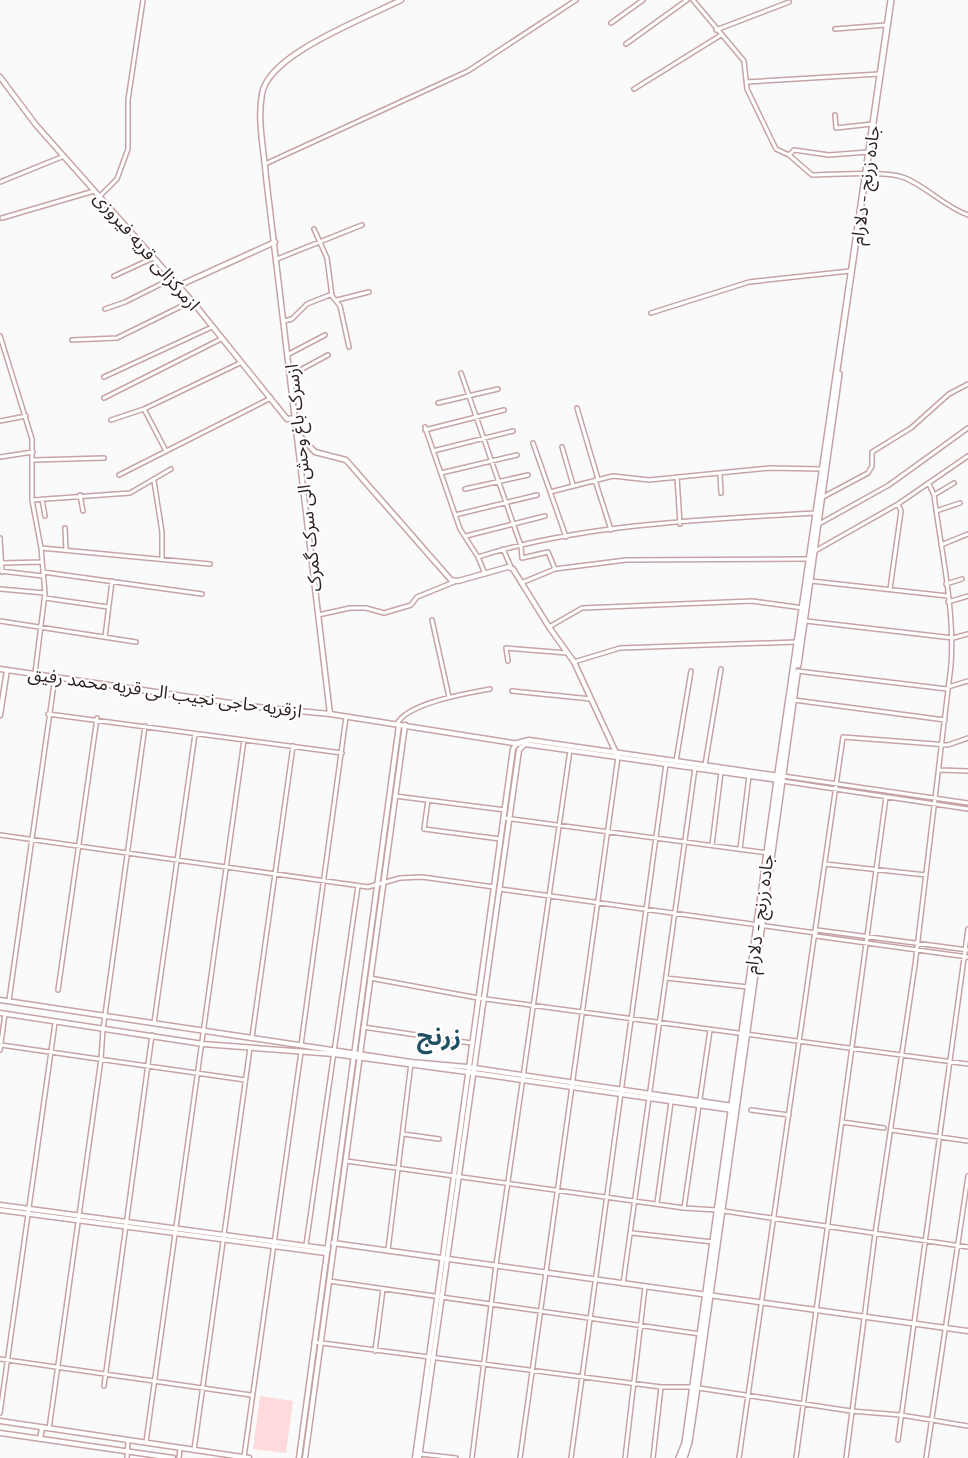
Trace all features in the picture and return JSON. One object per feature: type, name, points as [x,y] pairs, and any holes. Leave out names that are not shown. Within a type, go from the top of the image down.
[{"type":"highway","name":"جاده زرنج - دلارام","points":[[780,778],[806,621],[852,270],[891,0]]},
{"type":"highway","name":"جاده زرنج - دلارام","points":[[679,1458],[685,1443],[695,1387],[802,608],[839,369]]},
{"type":"highway","name":"جاده زرنج - دلارام","points":[[744,1033],[748,987],[760,924]]},
{"type":"highway","name":"جاده زرنج - دلارام","points":[[684,1458],[689,1442],[700,1334],[708,1293],[712,1242],[720,1210]]},
{"type":"main road","name":"ازسرک باغ وحش الی سرک گمرک","points":[[330,714],[265,164],[260,118],[261,94],[267,79],[290,56],[400,0]]},
{"type":"main road","name":"ازمرکزالی قریه فیروزی","points":[[0,77],[99,197],[192,301],[287,419],[296,418]]},
{"type":"main road","points":[[177,286],[275,242]]},
{"type":"main road","points":[[298,434],[315,452],[346,460],[454,582],[511,567],[574,662],[617,755]]},
{"type":"main road","name":"ازقریه حاجی نجیب الی قریه محمد رفیق","points":[[0,669],[258,707],[330,714],[517,743]]},
{"type":"main road","points":[[0,715],[7,670]]},
{"type":"main road","points":[[299,1458],[329,1251],[398,724]]},
{"type":"main road","points":[[330,1242],[344,1161],[405,725]]},
{"type":"main road","points":[[517,743],[529,740],[666,764],[780,778]]},
{"type":"main road","points":[[517,743],[523,746],[676,761],[780,778]]},
{"type":"main road","points":[[495,888],[500,839],[506,818],[512,758],[517,743]]},
{"type":"main road","points":[[444,1258],[473,1070],[495,888],[516,758],[523,746]]},
{"type":"main road","points":[[418,1457],[467,1070],[480,998]]},
{"type":"main road","points":[[0,1000],[335,1049],[359,1056],[411,1064],[473,1070],[734,1108]]},
{"type":"main road","points":[[2,1013],[55,1023],[203,1044],[301,1053],[354,1055]]},
{"type":"main road","points":[[0,1205],[126,1225],[329,1251]]},
{"type":"main road","points":[[0,1210],[29,1211]]},
{"type":"main road","points":[[330,1242],[968,1331]]},
{"type":"main road","points":[[274,1244],[329,1251]]},
{"type":"main road","points":[[305,1458],[329,1281],[329,1251]]},
{"type":"main road","points":[[0,1421],[194,1450],[220,1456],[249,1458]]},
{"type":"main road","points":[[40,1439],[42,1428]]},
{"type":"main road","points":[[0,1433],[173,1458]]},
{"type":"street","points":[[99,197],[117,179],[128,149],[128,100],[143,0]]},
{"type":"street","points":[[265,164],[468,71],[576,0]]},
{"type":"street","points":[[611,23],[643,0]]},
{"type":"street","points":[[626,44],[687,0]]},
{"type":"street","points":[[693,0],[744,61],[746,82],[774,148],[789,155],[812,176],[867,174],[904,177],[957,211],[968,215]]},
{"type":"street","points":[[716,30],[789,2]]},
{"type":"street","points":[[835,29],[888,25]]},
{"type":"street","points":[[634,89],[721,34]]},
{"type":"street","points":[[746,82],[881,74]]},
{"type":"street","points":[[835,116],[836,128],[873,124]]},
{"type":"street","points":[[789,155],[795,150],[830,155],[870,152]]},
{"type":"street","points":[[0,182],[64,156]]},
{"type":"street","points":[[2,218],[94,191]]},
{"type":"street","points":[[277,259],[362,225]]},
{"type":"street","points":[[314,229],[327,258],[332,294],[337,300],[349,347]]},
{"type":"street","points":[[114,276],[153,258]]},
{"type":"street","points":[[651,313],[749,282],[852,270]]},
{"type":"street","points":[[105,309],[125,302],[171,279]]},
{"type":"street","points":[[337,300],[369,292]]},
{"type":"street","points":[[285,321],[292,319],[307,304],[332,294]]},
{"type":"street","points":[[72,340],[119,337],[192,301]]},
{"type":"street","points":[[104,377],[212,327]]},
{"type":"street","points":[[0,336],[6,362],[19,390],[34,460],[32,500],[41,548],[45,596],[35,673]]},
{"type":"street","points":[[289,354],[325,336]]},
{"type":"street","points":[[104,398],[221,339]]},
{"type":"street","points":[[291,375],[328,355]]},
{"type":"street","points":[[111,420],[144,409],[240,363]]},
{"type":"street","points":[[461,373],[521,546],[522,558],[548,552],[555,569]]},
{"type":"street","points":[[823,497],[868,473],[872,466],[872,452],[911,428],[948,394],[968,384]]},
{"type":"street","points":[[438,403],[498,389]]},
{"type":"street","points":[[119,475],[271,398]]},
{"type":"street","points":[[577,408],[611,530]]},
{"type":"street","points":[[144,409],[166,451]]},
{"type":"street","points":[[485,574],[478,556],[455,515],[425,428],[504,410]]},
{"type":"street","points":[[0,421],[26,416]]},
{"type":"street","points":[[819,524],[889,485],[968,428]]},
{"type":"street","points":[[433,451],[513,431]]},
{"type":"street","points":[[533,443],[566,537]]},
{"type":"street","points":[[562,447],[573,485]]},
{"type":"street","points":[[0,457],[33,452]]},
{"type":"street","points":[[441,473],[491,459],[517,455]]},
{"type":"street","points":[[815,551],[898,504],[968,456]]},
{"type":"street","points":[[34,460],[104,458]]},
{"type":"street","points":[[549,492],[613,476],[649,480],[720,475],[770,468],[823,469]]},
{"type":"street","points":[[32,500],[130,493],[171,469]]},
{"type":"street","points":[[465,489],[528,475]]},
{"type":"street","points":[[720,475],[721,493]]},
{"type":"street","points":[[677,477],[680,524]]},
{"type":"street","points":[[154,481],[162,532],[162,559]]},
{"type":"street","points":[[934,495],[954,483]]},
{"type":"street","points":[[846,1458],[875,1234],[937,798],[953,638],[934,495],[929,484]]},
{"type":"street","points":[[80,495],[83,511]]},
{"type":"street","points":[[455,515],[537,495]]},
{"type":"street","points":[[42,499],[45,516]]},
{"type":"street","points":[[936,511],[960,503]]},
{"type":"street","points":[[890,590],[901,511],[898,504]]},
{"type":"street","points":[[478,556],[503,549],[611,530],[724,518],[816,513]]},
{"type":"street","points":[[465,536],[545,516]]},
{"type":"street","points":[[65,528],[66,551]]},
{"type":"street","points":[[941,545],[968,534]]},
{"type":"street","points":[[0,538],[1,571],[112,581],[202,594]]},
{"type":"street","points":[[41,548],[210,564]]},
{"type":"street","points":[[503,549],[511,567]]},
{"type":"street","points":[[521,583],[555,569],[626,560],[810,559]]},
{"type":"street","points":[[2,563],[42,562]]},
{"type":"street","points":[[946,584],[962,579]]},
{"type":"street","points":[[105,637],[112,581]]},
{"type":"street","points":[[811,581],[948,596]]},
{"type":"street","points":[[318,615],[361,608],[384,613],[411,605],[417,597],[454,582]]},
{"type":"street","points":[[0,589],[108,607]]},
{"type":"street","points":[[948,602],[968,596]]},
{"type":"street","points":[[549,627],[582,608],[752,601],[802,608]]},
{"type":"street","points":[[432,620],[449,697]]},
{"type":"street","points":[[0,621],[136,642]]},
{"type":"street","points":[[806,621],[953,638],[968,634]]},
{"type":"street","points":[[574,662],[620,648],[798,642]]},
{"type":"street","points":[[508,661],[506,648],[567,653]]},
{"type":"street","points":[[705,765],[721,669]]},
{"type":"street","points":[[676,761],[691,671]]},
{"type":"street","points":[[797,671],[947,688],[968,681]]},
{"type":"street","points":[[9,1000],[30,839],[55,677]]},
{"type":"street","points":[[398,724],[401,718],[449,697],[490,689]]},
{"type":"street","points":[[512,691],[593,700]]},
{"type":"street","points":[[794,700],[945,720]]},
{"type":"street","points":[[48,714],[97,718],[195,734],[342,753]]},
{"type":"street","points":[[244,1457],[346,717]]},
{"type":"street","points":[[58,990],[97,718]]},
{"type":"street","points":[[49,1429],[145,726]]},
{"type":"street","points":[[154,1023],[195,734]]},
{"type":"street","points":[[739,1458],[825,864],[838,790],[843,737],[943,745],[968,738]]},
{"type":"street","points":[[146,1443],[244,740]]},
{"type":"street","points":[[252,1037],[277,874],[293,746]]},
{"type":"street","points":[[472,1458],[532,1004],[550,897],[570,750]]},
{"type":"street","points":[[520,1458],[542,1312],[571,1084],[599,903],[617,755]]},
{"type":"street","points":[[571,1458],[666,764]]},
{"type":"street","points":[[623,1284],[686,842],[694,768]]},
{"type":"street","points":[[939,770],[968,771]]},
{"type":"street","points":[[711,845],[721,772]]},
{"type":"street","points":[[740,849],[749,776]]},
{"type":"street","points":[[780,778],[838,783],[968,802]]},
{"type":"street","points":[[780,778],[838,790],[968,809]]},
{"type":"street","points":[[395,796],[505,810]]},
{"type":"street","points":[[796,1458],[814,1310],[843,1122],[886,797]]},
{"type":"street","points":[[428,800],[424,829],[500,839]]},
{"type":"street","points":[[506,818],[559,823],[770,854]]},
{"type":"street","points":[[0,836],[358,886],[384,883],[400,878],[422,878],[760,924],[867,943],[966,957]]},
{"type":"street","points":[[825,864],[926,875]]},
{"type":"street","points":[[306,1247],[358,886]]},
{"type":"street","points":[[898,1440],[949,1062],[967,950],[968,929]]},
{"type":"street","points":[[816,933],[867,936],[967,950]]},
{"type":"street","points":[[370,978],[480,998],[968,1064]]},
{"type":"street","points":[[666,978],[748,987]]},
{"type":"street","points":[[0,1050],[2,1013]]},
{"type":"street","points":[[0,1413],[55,1023]]},
{"type":"street","points":[[363,1028],[471,1043]]},
{"type":"street","points":[[684,1208],[710,1030]]},
{"type":"street","points":[[104,1386],[152,1035]]},
{"type":"street","points":[[1,1045],[246,1080]]},
{"type":"street","points":[[194,1450],[250,1048]]},
{"type":"street","points":[[388,1250],[411,1064]]},
{"type":"street","points":[[657,1203],[671,1098]]},
{"type":"street","points":[[751,1110],[789,1115]]},
{"type":"street","points":[[843,1122],[884,1128]]},
{"type":"street","points":[[891,1130],[968,1141]]},
{"type":"street","points":[[403,1134],[439,1139]]},
{"type":"street","points":[[344,1161],[684,1208],[720,1210],[968,1247]]},
{"type":"street","points":[[926,1458],[968,1176]]},
{"type":"street","points":[[632,1233],[712,1242]]},
{"type":"street","points":[[329,1281],[641,1328],[700,1334]]},
{"type":"street","points":[[625,1458],[645,1287]]},
{"type":"street","points":[[375,1351],[382,1289]]},
{"type":"street","points":[[314,1342],[661,1387],[695,1387],[851,1411],[901,1414],[968,1426]]},
{"type":"street","points":[[0,1359],[251,1395]]},
{"type":"street","points":[[653,1458],[661,1387]]},
{"type":"street","points":[[127,1458],[128,1440]]},
{"type":"street","points":[[179,1458],[180,1448]]},
{"type":"street","points":[[418,1457],[456,1458]]},
{"type":"shaded area","points":[[260,1396],[293,1401],[286,1453],[253,1449]]},
{"type":"district","name":"زرنج","points":[[439,1036]]}]
